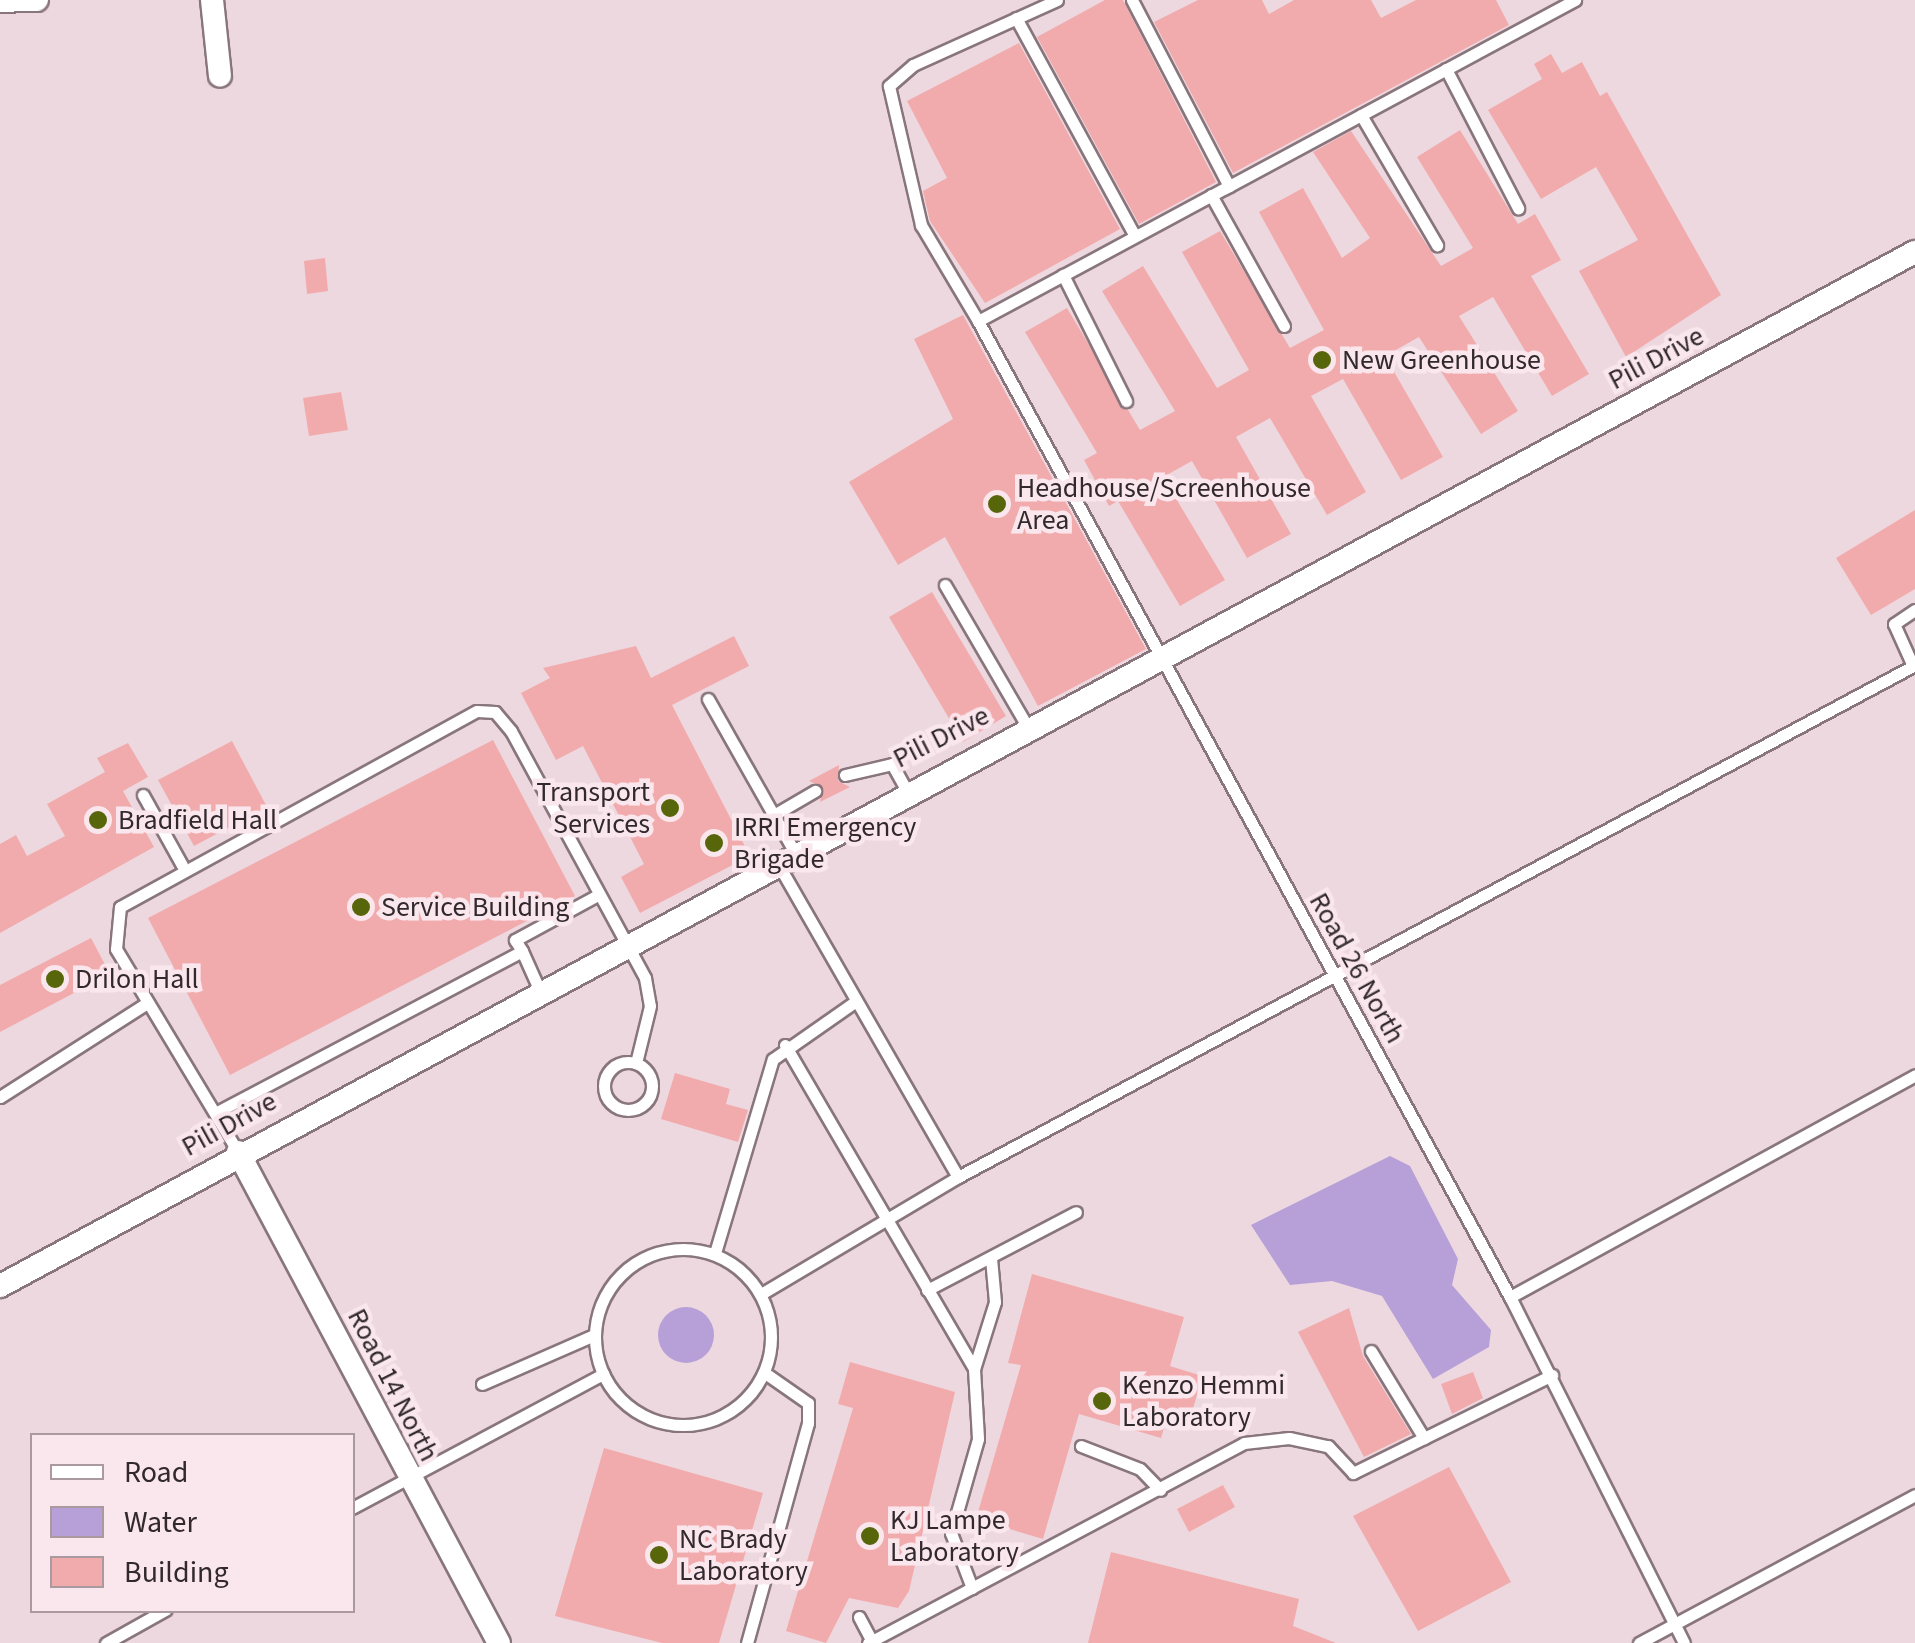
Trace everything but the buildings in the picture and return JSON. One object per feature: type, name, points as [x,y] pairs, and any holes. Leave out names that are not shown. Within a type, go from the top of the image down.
[{"type":"street","points":[[0,2],[38,0]]},
{"type":"street","points":[[212,0],[220,76]]},
{"type":"street","name":"Pili Drive","points":[[0,1286],[238,1152],[906,789],[1156,661],[1915,252]]},
{"type":"street","name":"Road 14 North","points":[[238,1152],[407,1478],[500,1643]]},
{"type":"lane","points":[[1057,0],[1016,18],[1136,236]]},
{"type":"lane","points":[[1132,0],[1229,186]]},
{"type":"lane","points":[[978,321],[1574,0]]},
{"type":"lane","name":"Road 26 North","points":[[1016,18],[913,64],[889,86],[902,175],[921,225],[978,321],[1156,661],[1552,1375],[1684,1643]]},
{"type":"lane","points":[[1446,69],[1518,208]]},
{"type":"lane","points":[[1361,115],[1437,246]]},
{"type":"lane","points":[[1211,196],[1284,326]]},
{"type":"lane","points":[[1063,276],[1126,401]]},
{"type":"lane","points":[[945,585],[1027,726]]},
{"type":"lane","points":[[761,1294],[958,1177],[1337,982],[1914,665],[1894,624],[1915,610]]},
{"type":"lane","points":[[708,699],[772,816],[785,856],[856,1001],[958,1177]]},
{"type":"lane","points":[[238,1152],[116,949],[120,907],[182,865],[478,711],[495,712],[628,941],[650,1006],[636,1063],[606,1078],[609,1100],[622,1109],[650,1097],[649,1073],[636,1063]]},
{"type":"lane","points":[[844,776],[892,764],[906,789]]},
{"type":"lane","points":[[772,816],[814,792]]},
{"type":"lane","points":[[143,795],[182,865]]},
{"type":"lane","points":[[540,991],[515,940],[598,895]]},
{"type":"lane","points":[[216,1113],[522,952]]},
{"type":"lane","points":[[715,1254],[785,1045],[856,1001]]},
{"type":"lane","points":[[0,1097],[147,1003]]},
{"type":"lane","points":[[785,1045],[974,1369]]},
{"type":"lane","points":[[1510,1297],[1915,1075]]},
{"type":"lane","points":[[927,1290],[1076,1212]]},
{"type":"lane","points":[[673,1249],[715,1254],[761,1294],[772,1333],[765,1373],[726,1415],[669,1424],[619,1398],[603,1374],[594,1335],[612,1282],[633,1263],[673,1249]]},
{"type":"lane","points":[[972,1588],[950,1532],[978,1440],[974,1369],[995,1302],[991,1258]]},
{"type":"lane","points":[[482,1384],[594,1335]]},
{"type":"lane","points":[[1370,1351],[1424,1438]]},
{"type":"lane","points":[[747,1643],[808,1423],[808,1403],[765,1373]]},
{"type":"lane","points":[[355,1506],[603,1374]]},
{"type":"lane","points":[[859,1617],[870,1642],[1244,1443],[1289,1438],[1328,1446],[1353,1473],[1552,1375]]},
{"type":"lane","points":[[1081,1446],[1140,1469],[1160,1490]]},
{"type":"lane","points":[[1639,1643],[1915,1495]]},
{"type":"lane","points":[[106,1643],[161,1613]]},
{"type":"water","points":[[1390,1156],[1410,1166],[1458,1259],[1452,1285],[1491,1330],[1489,1347],[1433,1379],[1382,1296],[1332,1281],[1290,1285],[1251,1225]]},
{"type":"water","points":[[686,1307],[706,1315],[714,1335],[706,1355],[686,1363],[666,1355],[658,1335],[666,1315]]},
{"type":"place","name":"New Greenhouse","points":[[1322,360]]},
{"type":"place","name":"Headhouse/Screenhouse Area","points":[[997,504]]},
{"type":"place","name":"Transport Services","points":[[670,808]]},
{"type":"place","name":"Bradfield Hall","points":[[98,820]]},
{"type":"place","name":"IRRI Emergency Brigade","points":[[714,843]]},
{"type":"place","name":"Service Building","points":[[361,907]]},
{"type":"place","name":"Drilon Hall","points":[[55,979]]},
{"type":"place","name":"Kenzo Hemmi Laboratory","points":[[1102,1401]]},
{"type":"place","name":"KJ Lampe Laboratory","points":[[870,1536]]},
{"type":"place","name":"NC Brady Laboratory","points":[[659,1555]]}]
